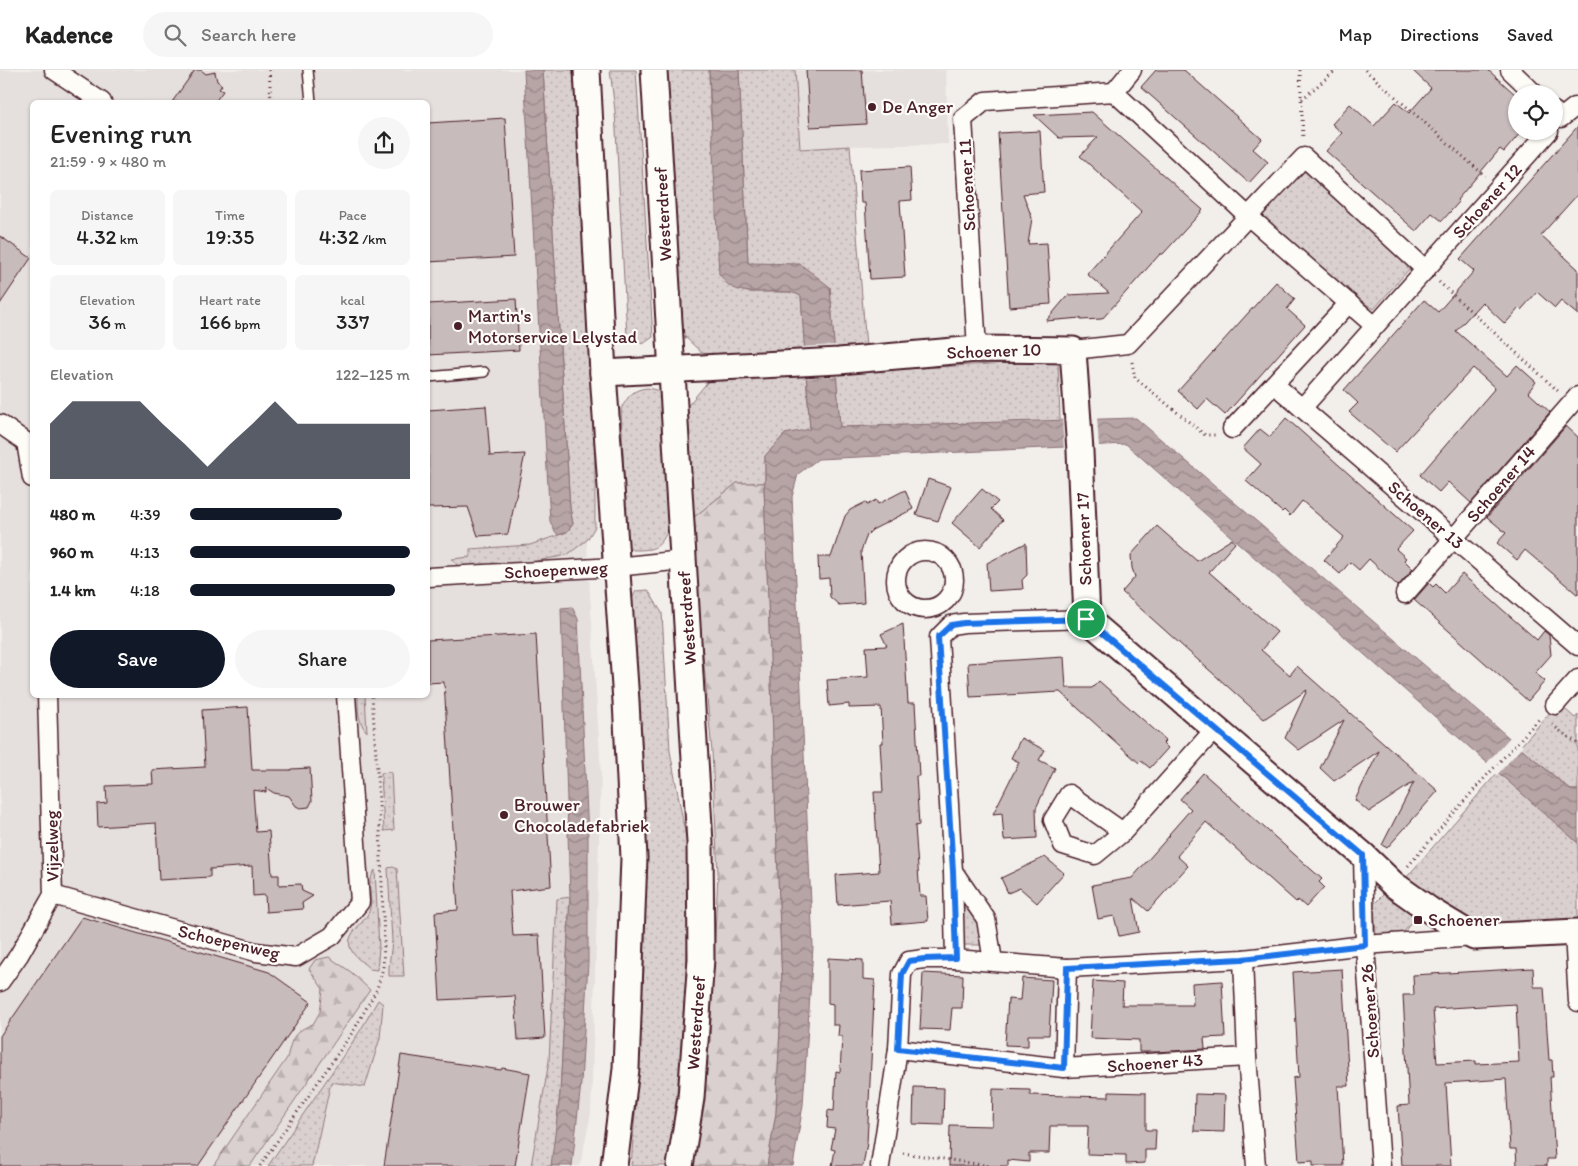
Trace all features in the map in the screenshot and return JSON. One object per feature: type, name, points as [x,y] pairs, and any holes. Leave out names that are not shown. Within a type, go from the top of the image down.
[{"type":"main road","points":[[587,70],[603,373],[626,701],[634,858],[626,1069],[614,1166]]},
{"type":"main road","name":"Westerdreef","points":[[654,70],[700,843],[701,958],[691,1098],[680,1166]]},
{"type":"main road","name":"Schoener 10","points":[[603,373],[799,364],[977,350],[1073,350]]},
{"type":"main road","name":"Schoener 17","points":[[1073,350],[1080,451],[1086,619]]},
{"type":"main road","points":[[1086,619],[1363,855],[1393,884],[1432,911],[1474,937],[1576,933]]},
{"type":"street","points":[[54,70],[99,100]]},
{"type":"street","points":[[1132,70],[1114,92],[1248,216],[1375,326]]},
{"type":"street","points":[[1510,70],[1526,85]]},
{"type":"street","name":"Schoener 11","points":[[977,350],[963,118],[985,100],[1114,92]]},
{"type":"street","points":[[1563,114],[1575,107],[1578,108]]},
{"type":"street","name":"Schoener 12","points":[[1302,408],[1541,140]]},
{"type":"street","points":[[1128,344],[1304,157],[1426,270]]},
{"type":"street","points":[[1232,429],[1349,303]]},
{"type":"street","name":"Schoener 10","points":[[1073,350],[1128,344]]},
{"type":"street","name":"Schoener 13","points":[[1274,384],[1578,646]]},
{"type":"street","name":"Schoener 14","points":[[1405,594],[1575,400]]},
{"type":"street","points":[[0,424],[26,442],[30,466]]},
{"type":"street","name":"Schoepenweg","points":[[430,577],[616,567],[684,560]]},
{"type":"street","points":[[942,604],[951,625]]},
{"type":"street","points":[[956,958],[953,871],[938,637],[951,625],[964,623],[1086,619]]},
{"type":"street","points":[[1555,705],[1578,679]]},
{"type":"street","name":"Vijzelweg","points":[[0,982],[19,955],[53,895],[47,698]]},
{"type":"street","name":"Schoepenweg","points":[[53,895],[256,952],[296,957],[332,936],[360,902],[346,698]]},
{"type":"street","points":[[1123,832],[1215,729]]},
{"type":"street","name":"Schoener 26","points":[[1363,855],[1365,945],[1381,1166]]},
{"type":"street","points":[[953,871],[986,919],[993,961]]},
{"type":"street","points":[[1576,933],[1578,1002]]},
{"type":"street","points":[[882,1158],[898,1049],[902,974],[909,961],[956,958],[1067,968],[1242,959],[1365,945],[1474,937]]},
{"type":"street","points":[[1242,959],[1247,1057],[1256,1166]]},
{"type":"street","points":[[1064,1068],[1067,968]]},
{"type":"street","name":"Schoener 43","points":[[898,1049],[1064,1068],[1247,1057]]},
{"type":"lane","points":[[308,70],[311,100]]},
{"type":"lane","points":[[430,377],[484,372]]},
{"type":"path","points":[[270,70],[271,100]]},
{"type":"path","points":[[1300,70],[1304,157]]},
{"type":"path","points":[[1302,99],[1336,70]]},
{"type":"path","points":[[1365,70],[1498,188]]},
{"type":"path","points":[[1426,270],[1575,400]]},
{"type":"path","points":[[1128,344],[1135,378],[1205,435],[1227,434],[1232,429]]},
{"type":"path","points":[[1549,722],[1578,744]]},
{"type":"path","points":[[1393,884],[1479,784],[1528,732]]},
{"type":"path","points":[[882,1158],[991,1166]]},
{"type":"shaded area","points":[[0,70],[558,70],[601,773],[591,1113],[580,1166],[0,1166]]},
{"type":"shaded area","name":"De Anger","points":[[795,70],[946,70],[948,144],[800,149]]},
{"type":"green space","points":[[543,70],[573,70],[595,410],[595,527],[587,540],[567,555],[527,563],[458,566],[452,559],[470,557],[470,549],[530,545],[567,532],[573,524],[570,508]]},
{"type":"green space","points":[[610,70],[636,70],[653,337],[643,344],[627,337],[615,111]]},
{"type":"green space","points":[[667,70],[709,70],[710,108],[730,286],[747,292],[793,292],[801,296],[805,351],[705,356],[682,334]]},
{"type":"green space","points":[[739,70],[795,70],[800,149],[850,146],[866,347],[834,349],[830,287],[748,263]]},
{"type":"green space","points":[[1302,166],[1410,268],[1374,309],[1356,298],[1260,213]]},
{"type":"green space","points":[[1058,360],[1060,421],[840,427],[836,373]]},
{"type":"green space","points":[[806,375],[810,430],[785,434],[765,456],[765,483],[737,483],[693,518],[686,408],[710,379]]},
{"type":"green space","points":[[648,388],[656,390],[661,394],[668,530],[662,542],[654,548],[632,550],[627,545],[621,409],[632,394],[638,390]]},
{"type":"green space","points":[[737,483],[765,483],[782,985],[776,1113],[767,1166],[694,1166],[710,1039],[718,874],[712,752],[697,590],[693,518]]},
{"type":"green space","points":[[648,590],[662,613],[670,751],[687,843],[689,919],[681,1058],[667,1166],[631,1166],[645,946],[645,843],[630,602],[636,591]]},
{"type":"green space","points":[[358,698],[365,698],[367,732],[360,719]]},
{"type":"green space","points":[[1558,703],[1575,718],[1578,715],[1578,790],[1571,790],[1520,747]]},
{"type":"green space","points":[[391,772],[394,830],[384,831],[381,773]]},
{"type":"green space","points":[[1498,772],[1578,843],[1578,923],[1478,927],[1435,904],[1406,878]]},
{"type":"green space","points":[[393,867],[397,869],[404,976],[389,976],[392,941],[388,868]]},
{"type":"green space","points":[[375,870],[379,948],[377,970],[370,969],[353,953],[350,946],[352,934],[368,914],[370,908],[370,880]]},
{"type":"green space","points":[[1390,888],[1420,912],[1403,933],[1376,936],[1374,904]]},
{"type":"green space","points":[[570,897],[560,1094],[552,1166],[531,1166],[549,1061],[557,899]]},
{"type":"green space","points":[[960,906],[966,909],[977,922],[981,932],[982,945],[963,945]]},
{"type":"green space","points":[[329,957],[351,972],[370,990],[250,1166],[213,1166],[287,1058],[294,1036],[313,1024],[320,1012],[323,989],[309,969],[315,960]]},
{"type":"green space","points":[[378,1000],[383,1004],[380,1038],[365,1087],[331,1082],[312,1166],[268,1166],[360,1031]]},
{"type":"water","points":[[524,70],[543,70],[570,508],[573,524],[567,532],[558,535],[550,521]]},
{"type":"water","points":[[709,70],[739,70],[748,263],[800,264],[830,287],[840,427],[1136,418],[1570,790],[1578,790],[1578,843],[1126,444],[818,459],[798,474],[792,497],[813,947],[803,1105],[793,1166],[767,1166],[776,1113],[782,985],[764,487],[765,456],[785,434],[810,429],[801,296],[784,292],[747,292],[738,290],[729,285],[719,274]]},
{"type":"water","points":[[572,607],[578,619],[588,837],[588,962],[581,1083],[572,1166],[551,1166],[560,1094],[570,897],[561,608]]},
{"type":"pier","points":[[836,345],[839,376],[804,378],[802,347]]},
{"type":"pier","points":[[1097,417],[1099,448],[1064,450],[1062,418]]},
{"type":"pier","points":[[1511,736],[1523,746],[1497,775],[1485,765]]},
{"type":"building","points":[[195,70],[201,70],[206,74],[215,72],[217,81],[222,85],[219,89],[223,91],[216,100],[173,100]]},
{"type":"building","points":[[806,70],[862,70],[866,124],[810,127]]},
{"type":"building","points":[[1156,70],[1184,70],[1262,139],[1253,149],[1268,162],[1249,183],[1141,87]]},
{"type":"building","points":[[1412,70],[1488,70],[1508,88],[1508,140],[1514,140],[1504,152],[1500,149],[1442,221],[1432,213],[1416,231],[1326,151],[1342,133],[1332,124],[1350,104],[1374,126],[1396,102],[1409,113],[1431,88]]},
{"type":"building","points":[[1092,112],[1203,210],[1163,254],[1160,254],[1102,319],[1081,320],[1081,318],[1046,321],[1068,295],[1109,293],[1087,274],[1142,212],[1080,156],[1098,137],[1059,138],[1034,115]]},
{"type":"building","points":[[505,118],[514,257],[430,262],[430,123]]},
{"type":"building","points":[[1578,126],[1578,194],[1541,235],[1578,269],[1578,315],[1561,301],[1555,308],[1537,292],[1505,324],[1482,302],[1456,331],[1507,376],[1517,365],[1536,382],[1528,392],[1550,412],[1471,503],[1448,482],[1439,492],[1420,475],[1495,388],[1473,368],[1395,452],[1349,412],[1358,403],[1344,390],[1424,300],[1438,312],[1474,271],[1460,259]]},
{"type":"building","points":[[1040,131],[1044,192],[1023,194],[1032,218],[1028,244],[1047,243],[1051,304],[1009,307],[998,133]]},
{"type":"building","points":[[910,167],[912,200],[900,201],[905,277],[870,279],[865,203],[861,203],[859,170]]},
{"type":"building","points":[[0,236],[30,257],[30,259],[0,304]]},
{"type":"building","points":[[1276,282],[1295,299],[1287,309],[1305,325],[1225,415],[1207,399],[1198,409],[1178,391]]},
{"type":"building","points":[[516,299],[519,350],[430,355],[430,304]]},
{"type":"building","points":[[486,406],[490,456],[525,454],[508,534],[478,536],[468,507],[430,508],[430,410]]},
{"type":"building","points":[[1286,418],[1413,531],[1396,549],[1406,558],[1404,560],[1413,569],[1398,586],[1369,559],[1359,570],[1350,562],[1340,574],[1324,560],[1344,537],[1302,501],[1290,516],[1284,510],[1282,512],[1246,481],[1261,464],[1243,448],[1260,429],[1270,437]]},
{"type":"building","points":[[1566,426],[1578,437],[1578,595],[1525,550],[1517,560],[1497,543],[1506,533],[1487,517]]},
{"type":"building","points":[[928,479],[951,487],[938,521],[916,515]]},
{"type":"building","points":[[982,489],[998,502],[991,509],[1003,520],[980,547],[952,523]]},
{"type":"building","points":[[905,490],[913,509],[872,530],[867,535],[861,551],[864,603],[839,605],[830,597],[829,578],[819,579],[818,557],[831,557],[845,516],[850,510],[866,502],[867,505],[876,500],[878,504]]},
{"type":"building","points":[[1157,526],[1197,561],[1232,539],[1235,543],[1209,572],[1277,632],[1261,650],[1290,675],[1297,666],[1438,791],[1387,848],[1382,845],[1414,782],[1369,812],[1355,800],[1379,751],[1334,781],[1320,768],[1344,720],[1299,750],[1285,738],[1307,690],[1264,719],[1122,592],[1135,577],[1131,555]]},
{"type":"building","points":[[1026,543],[1027,575],[1022,580],[1023,589],[989,591],[987,563]]},
{"type":"building","points":[[1462,574],[1537,640],[1544,631],[1549,635],[1551,655],[1535,673],[1545,681],[1528,701],[1414,600],[1429,583],[1433,587],[1436,584],[1445,593]]},
{"type":"building","points":[[903,624],[908,703],[915,703],[919,776],[916,776],[919,825],[915,826],[920,896],[926,896],[928,921],[892,924],[890,901],[838,905],[836,875],[879,872],[874,792],[883,792],[880,743],[883,743],[881,707],[849,708],[849,704],[829,706],[827,680],[868,677],[866,647],[887,646],[881,634]]},
{"type":"building","points":[[536,634],[551,886],[510,891],[513,936],[539,935],[545,1038],[518,1040],[515,996],[440,1000],[435,912],[458,910],[444,682],[430,683],[430,640]]},
{"type":"building","points":[[1064,657],[1066,688],[1092,688],[1099,681],[1166,740],[1163,743],[1168,748],[1150,768],[1141,761],[1139,763],[1060,692],[970,697],[968,663]]},
{"type":"building","points":[[248,707],[252,770],[310,768],[312,801],[309,807],[300,808],[296,806],[289,796],[274,793],[266,788],[266,792],[253,790],[256,832],[269,831],[272,875],[279,875],[279,885],[301,884],[302,891],[313,896],[302,903],[303,909],[266,912],[265,895],[253,896],[252,866],[210,869],[210,877],[159,880],[156,823],[98,827],[97,804],[107,803],[106,786],[153,784],[152,770],[205,767],[202,710]]},
{"type":"building","points":[[1021,738],[1045,750],[1039,760],[1055,768],[1036,808],[1037,838],[1004,840],[1002,813],[993,814],[1019,762],[1011,758]]},
{"type":"building","points":[[1203,773],[1322,879],[1319,882],[1324,887],[1306,907],[1298,900],[1296,902],[1206,822],[1177,856],[1188,866],[1148,911],[1133,898],[1139,932],[1119,936],[1114,916],[1098,919],[1092,885],[1132,878],[1191,809],[1180,799]]},
{"type":"building","points":[[1045,857],[1064,873],[1037,903],[1020,888],[1008,893],[1001,878]]},
{"type":"building","points":[[82,917],[269,972],[311,1002],[198,1166],[0,1166],[0,1036]]},
{"type":"building","points":[[828,958],[863,960],[863,979],[875,980],[867,1143],[863,1166],[832,1166],[835,1150],[831,1149],[835,1129],[827,1128],[828,1110],[834,1111],[836,1071],[840,1072],[842,1036],[838,1036],[839,1025],[833,1025],[833,1004],[828,1003]]},
{"type":"building","points":[[1533,968],[1534,987],[1544,987],[1549,1060],[1552,1060],[1553,1077],[1550,1077],[1555,1159],[1547,1159],[1547,1166],[1517,1166],[1516,1149],[1510,1149],[1506,1079],[1446,1083],[1451,1166],[1402,1166],[1398,1106],[1409,1105],[1403,995],[1414,995],[1413,975]],"holes":[[[1516,1004],[1519,1062],[1476,1064],[1476,1061],[1437,1063],[1433,1009]]]},
{"type":"building","points":[[1342,969],[1349,1086],[1338,1086],[1343,1166],[1313,1166],[1313,1161],[1299,1162],[1293,1078],[1299,1077],[1293,972]]},
{"type":"building","points":[[923,973],[963,975],[962,1008],[952,1008],[950,1030],[920,1029]]},
{"type":"building","points":[[1022,978],[1052,980],[1049,1035],[1028,1035],[1028,1046],[1005,1045],[1008,999],[1020,1000]]},
{"type":"building","points":[[1093,981],[1123,983],[1122,1005],[1193,1005],[1192,983],[1222,981],[1225,1037],[1204,1038],[1205,1049],[1156,1052],[1139,1052],[1139,1040],[1090,1038]]},
{"type":"building","points":[[401,1055],[530,1073],[515,1166],[384,1166]]},
{"type":"building","points":[[914,1087],[944,1088],[943,1125],[913,1124]]},
{"type":"building","points":[[993,1089],[1030,1090],[1030,1095],[1109,1097],[1109,1092],[1146,1093],[1146,1130],[1156,1130],[1155,1150],[1145,1150],[1145,1163],[1126,1164],[1126,1155],[1087,1154],[1088,1126],[1050,1126],[1049,1153],[1029,1153],[1029,1162],[1008,1160],[1008,1166],[949,1166],[950,1125],[992,1126]]},
{"type":"building","points":[[1195,1094],[1225,1095],[1224,1132],[1194,1131]]},
{"type":"place","name":"De Anger","points":[[872,107]]},
{"type":"place","name":"Martin's Motorservice Lelystad","points":[[458,326]]},
{"type":"place","name":"Brouwer Chocoladefabriek","points":[[504,815]]},
{"type":"place","name":"Schoener","points":[[1418,920]]},
{"type":"route","points":[[1086,619],[1363,855],[1365,945],[1242,959],[1067,968],[1064,1068],[898,1049],[902,974],[909,961],[956,958],[953,871],[938,637],[951,625],[964,623],[1086,619]]}]
